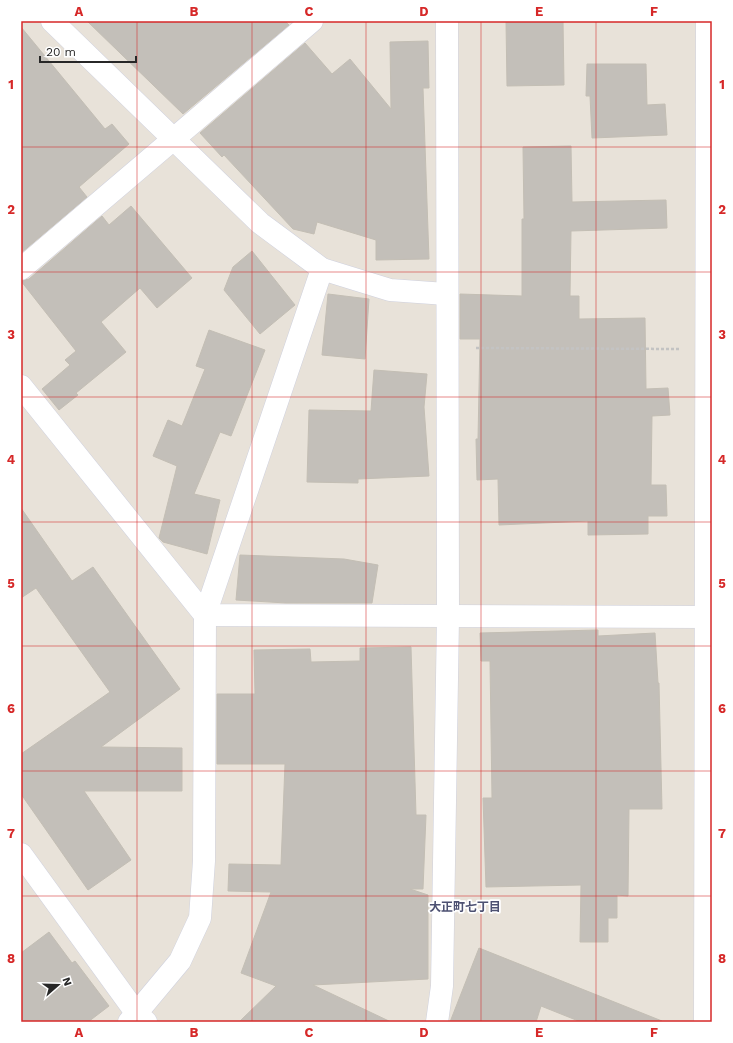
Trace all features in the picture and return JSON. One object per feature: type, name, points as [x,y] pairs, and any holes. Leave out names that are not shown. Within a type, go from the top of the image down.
[{"type":"street","points":[[52,21],[260,223],[322,269],[390,290],[446,294]]},
{"type":"street","points":[[21,269],[312,21]]},
{"type":"street","points":[[437,1022],[442,986],[448,617],[446,294],[447,21]]},
{"type":"street","points":[[705,1022],[707,616],[706,349],[710,207],[706,21]]},
{"type":"street","points":[[21,854],[137,1019],[180,960],[200,918],[204,860],[205,616],[322,269]]},
{"type":"street","points":[[21,386],[205,616]]},
{"type":"street","points":[[205,616],[707,616]]},
{"type":"path","points":[[447,348],[706,349]]},
{"type":"building","points":[[87,21],[285,21],[289,25],[183,114]]},
{"type":"building","points":[[506,21],[563,21],[564,85],[507,86]]},
{"type":"building","points":[[21,27],[105,129],[112,124],[129,144],[79,187],[87,197],[21,253]]},
{"type":"building","points":[[428,41],[429,88],[423,88],[429,259],[376,260],[376,240],[317,222],[314,234],[293,229],[224,155],[222,157],[200,133],[305,43],[332,74],[350,59],[391,109],[390,42]]},
{"type":"building","points":[[587,64],[646,64],[647,105],[665,104],[667,135],[592,138],[590,96],[586,96]]},
{"type":"building","points":[[571,146],[572,202],[666,200],[667,228],[571,231],[570,296],[579,296],[579,319],[645,318],[646,389],[668,388],[670,415],[652,416],[651,485],[666,485],[667,516],[648,516],[648,534],[588,535],[588,521],[499,525],[498,479],[477,480],[476,439],[478,439],[480,339],[460,339],[460,294],[522,296],[522,219],[524,219],[523,147]]},
{"type":"building","points":[[131,206],[192,278],[157,308],[140,288],[101,322],[126,352],[76,393],[78,395],[59,410],[42,389],[70,365],[65,360],[76,351],[21,281],[29,279],[102,216],[109,225]]},
{"type":"building","points":[[252,251],[295,305],[260,334],[224,290],[233,267]]},
{"type":"building","points":[[328,294],[369,299],[365,359],[322,355]]},
{"type":"building","points":[[209,330],[265,350],[231,436],[220,432],[194,494],[220,500],[207,554],[163,542],[159,538],[177,466],[153,456],[168,420],[182,426],[205,369],[196,366]]},
{"type":"building","points":[[374,370],[427,374],[424,407],[429,476],[358,479],[358,483],[307,482],[309,410],[371,411]]},
{"type":"building","points":[[21,508],[72,581],[93,567],[180,689],[101,747],[182,748],[182,791],[84,791],[131,860],[88,890],[21,794],[21,754],[110,692],[36,588],[21,598]]},
{"type":"building","points":[[240,555],[344,559],[378,565],[372,603],[286,603],[236,600]]},
{"type":"building","points":[[598,630],[598,636],[655,633],[659,683],[662,809],[629,809],[628,896],[617,895],[617,918],[608,918],[608,942],[580,942],[581,885],[486,887],[483,798],[492,798],[490,661],[481,661],[480,633]]},
{"type":"building","points":[[411,647],[416,815],[426,815],[423,889],[410,889],[428,895],[428,979],[313,985],[391,1022],[239,1022],[276,986],[241,973],[271,892],[228,891],[229,864],[281,865],[285,764],[217,764],[217,694],[255,694],[254,650],[310,649],[311,662],[360,661],[360,648]]},
{"type":"building","points":[[49,932],[72,963],[75,961],[109,1006],[88,1022],[21,1022],[21,953]]},
{"type":"building","points":[[479,948],[662,1022],[581,1022],[541,1006],[536,1022],[450,1022]]},
{"type":"district","name":"大正町七丁目","points":[[465,907]]}]
